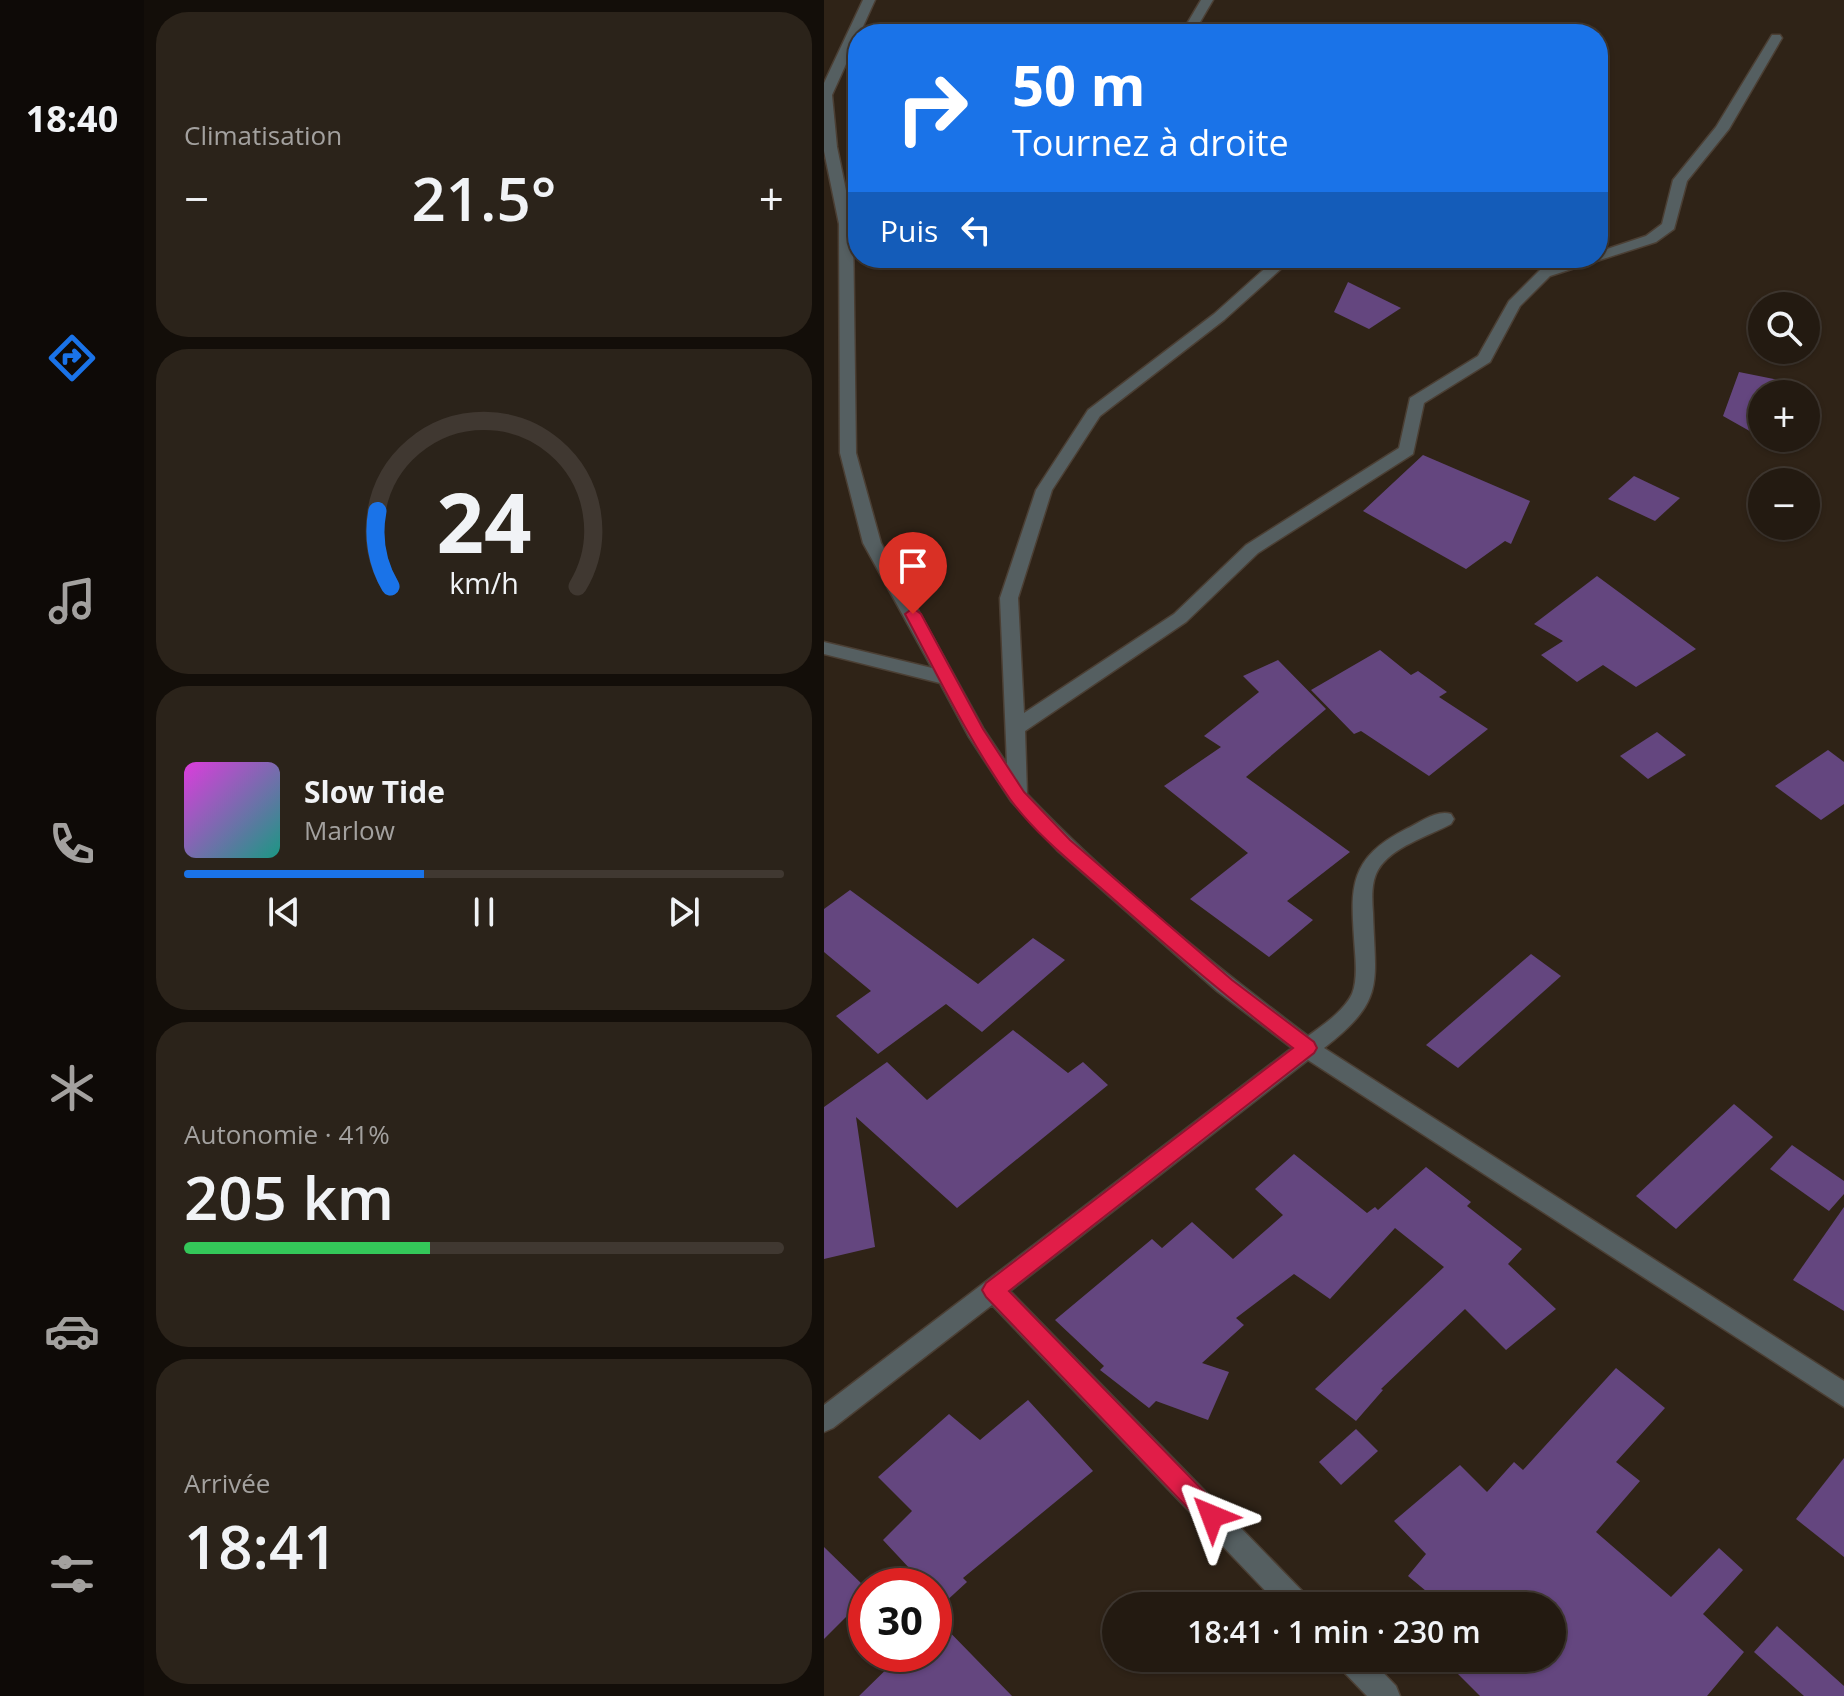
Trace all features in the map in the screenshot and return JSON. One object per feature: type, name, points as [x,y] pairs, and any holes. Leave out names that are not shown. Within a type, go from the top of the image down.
[{"type":"street","points":[[858,24],[869,0]]},
{"type":"street","points":[[1193,24],[1207,0]]},
{"type":"street","points":[[1608,254],[1651,239],[1669,226],[1680,180],[1722,129],[1776,38]]},
{"type":"street","points":[[848,45],[825,95],[830,147],[846,224],[848,453],[872,543],[946,678],[1018,796],[1064,845],[1124,898],[1225,985],[1307,1048],[1844,1395]]},
{"type":"street","points":[[1018,796],[1009,598],[1044,490],[1094,413],[1219,317],[1274,268]]},
{"type":"street","points":[[1015,728],[1180,618],[1252,549],[1407,450],[1416,401],[1484,359],[1514,304],[1545,273],[1562,268]]},
{"type":"street","points":[[824,648],[946,678]]},
{"type":"street","points":[[824,1420],[1341,1023],[1356,1006],[1363,991],[1366,966],[1363,895],[1365,879],[1376,856],[1444,819]]},
{"type":"street","points":[[993,1290],[1285,1592]]},
{"type":"street","points":[[1363,1672],[1386,1696]]},
{"type":"building","points":[[1348,282],[1401,308],[1369,329],[1334,312]]},
{"type":"building","points":[[1739,372],[1778,380],[1748,380],[1748,430],[1723,416]]},
{"type":"building","points":[[1423,455],[1530,501],[1511,544],[1505,541],[1466,569],[1363,511]]},
{"type":"building","points":[[1634,476],[1680,498],[1655,521],[1608,499]]},
{"type":"building","points":[[1597,576],[1696,649],[1636,687],[1603,665],[1577,682],[1541,655],[1563,641],[1534,624]]},
{"type":"building","points":[[1380,650],[1411,675],[1418,671],[1447,692],[1439,697],[1488,729],[1429,776],[1361,731],[1354,734],[1311,690]]},
{"type":"building","points":[[1278,660],[1326,709],[1246,777],[1350,852],[1287,901],[1313,920],[1269,957],[1190,899],[1248,853],[1164,786],[1221,747],[1204,736],[1259,692],[1243,676]]},
{"type":"building","points":[[1657,732],[1686,755],[1648,779],[1620,756]]},
{"type":"building","points":[[1828,750],[1844,762],[1844,804],[1821,820],[1775,786]]},
{"type":"building","points":[[850,890],[978,984],[1033,938],[1065,960],[982,1032],[946,1004],[878,1054],[836,1016],[871,991],[824,952],[824,909]]},
{"type":"building","points":[[1531,954],[1561,976],[1458,1068],[1426,1045]]},
{"type":"building","points":[[1013,1030],[1068,1073],[1083,1062],[1108,1085],[957,1208],[856,1117],[875,1247],[824,1259],[824,1107],[887,1062],[927,1100]]},
{"type":"building","points":[[1734,1104],[1773,1137],[1676,1229],[1636,1196]]},
{"type":"building","points":[[1792,1145],[1844,1181],[1844,1194],[1829,1211],[1770,1169]]},
{"type":"building","points":[[1294,1154],[1367,1213],[1375,1207],[1378,1210],[1426,1167],[1471,1202],[1467,1206],[1522,1249],[1508,1264],[1556,1309],[1506,1350],[1465,1309],[1381,1389],[1356,1421],[1315,1389],[1444,1267],[1395,1228],[1330,1299],[1294,1274],[1236,1318],[1244,1325],[1202,1363],[1229,1372],[1208,1420],[1156,1401],[1149,1408],[1100,1370],[1104,1366],[1055,1320],[1152,1239],[1162,1248],[1192,1222],[1233,1259],[1283,1215],[1255,1189]]},
{"type":"building","points":[[1844,1207],[1844,1311],[1793,1280]]},
{"type":"building","points":[[1616,1368],[1665,1408],[1616,1462],[1640,1481],[1596,1532],[1671,1597],[1719,1548],[1743,1570],[1703,1614],[1744,1652],[1707,1696],[1480,1696],[1456,1672],[1566,1672],[1566,1592],[1427,1592],[1408,1576],[1426,1554],[1394,1521],[1460,1465],[1487,1492],[1514,1462],[1523,1470]]},
{"type":"building","points":[[1028,1400],[1093,1471],[963,1578],[967,1582],[952,1596],[952,1568],[909,1568],[883,1540],[912,1511],[878,1477],[949,1414],[980,1440]]},
{"type":"building","points":[[1356,1429],[1378,1451],[1341,1485],[1319,1462]]},
{"type":"building","points":[[1844,1458],[1844,1557],[1796,1519]]},
{"type":"building","points":[[824,1547],[848,1570],[848,1615],[824,1639]]},
{"type":"building","points":[[1777,1626],[1844,1686],[1844,1696],[1804,1696],[1754,1652]]},
{"type":"building","points":[[952,1634],[1012,1696],[859,1696],[884,1672],[952,1672]]},
{"type":"route","points":[[913,614],[976,732],[1018,796],[1064,845],[1136,908],[1225,985],[1307,1048],[993,1290],[1212,1516]]}]
